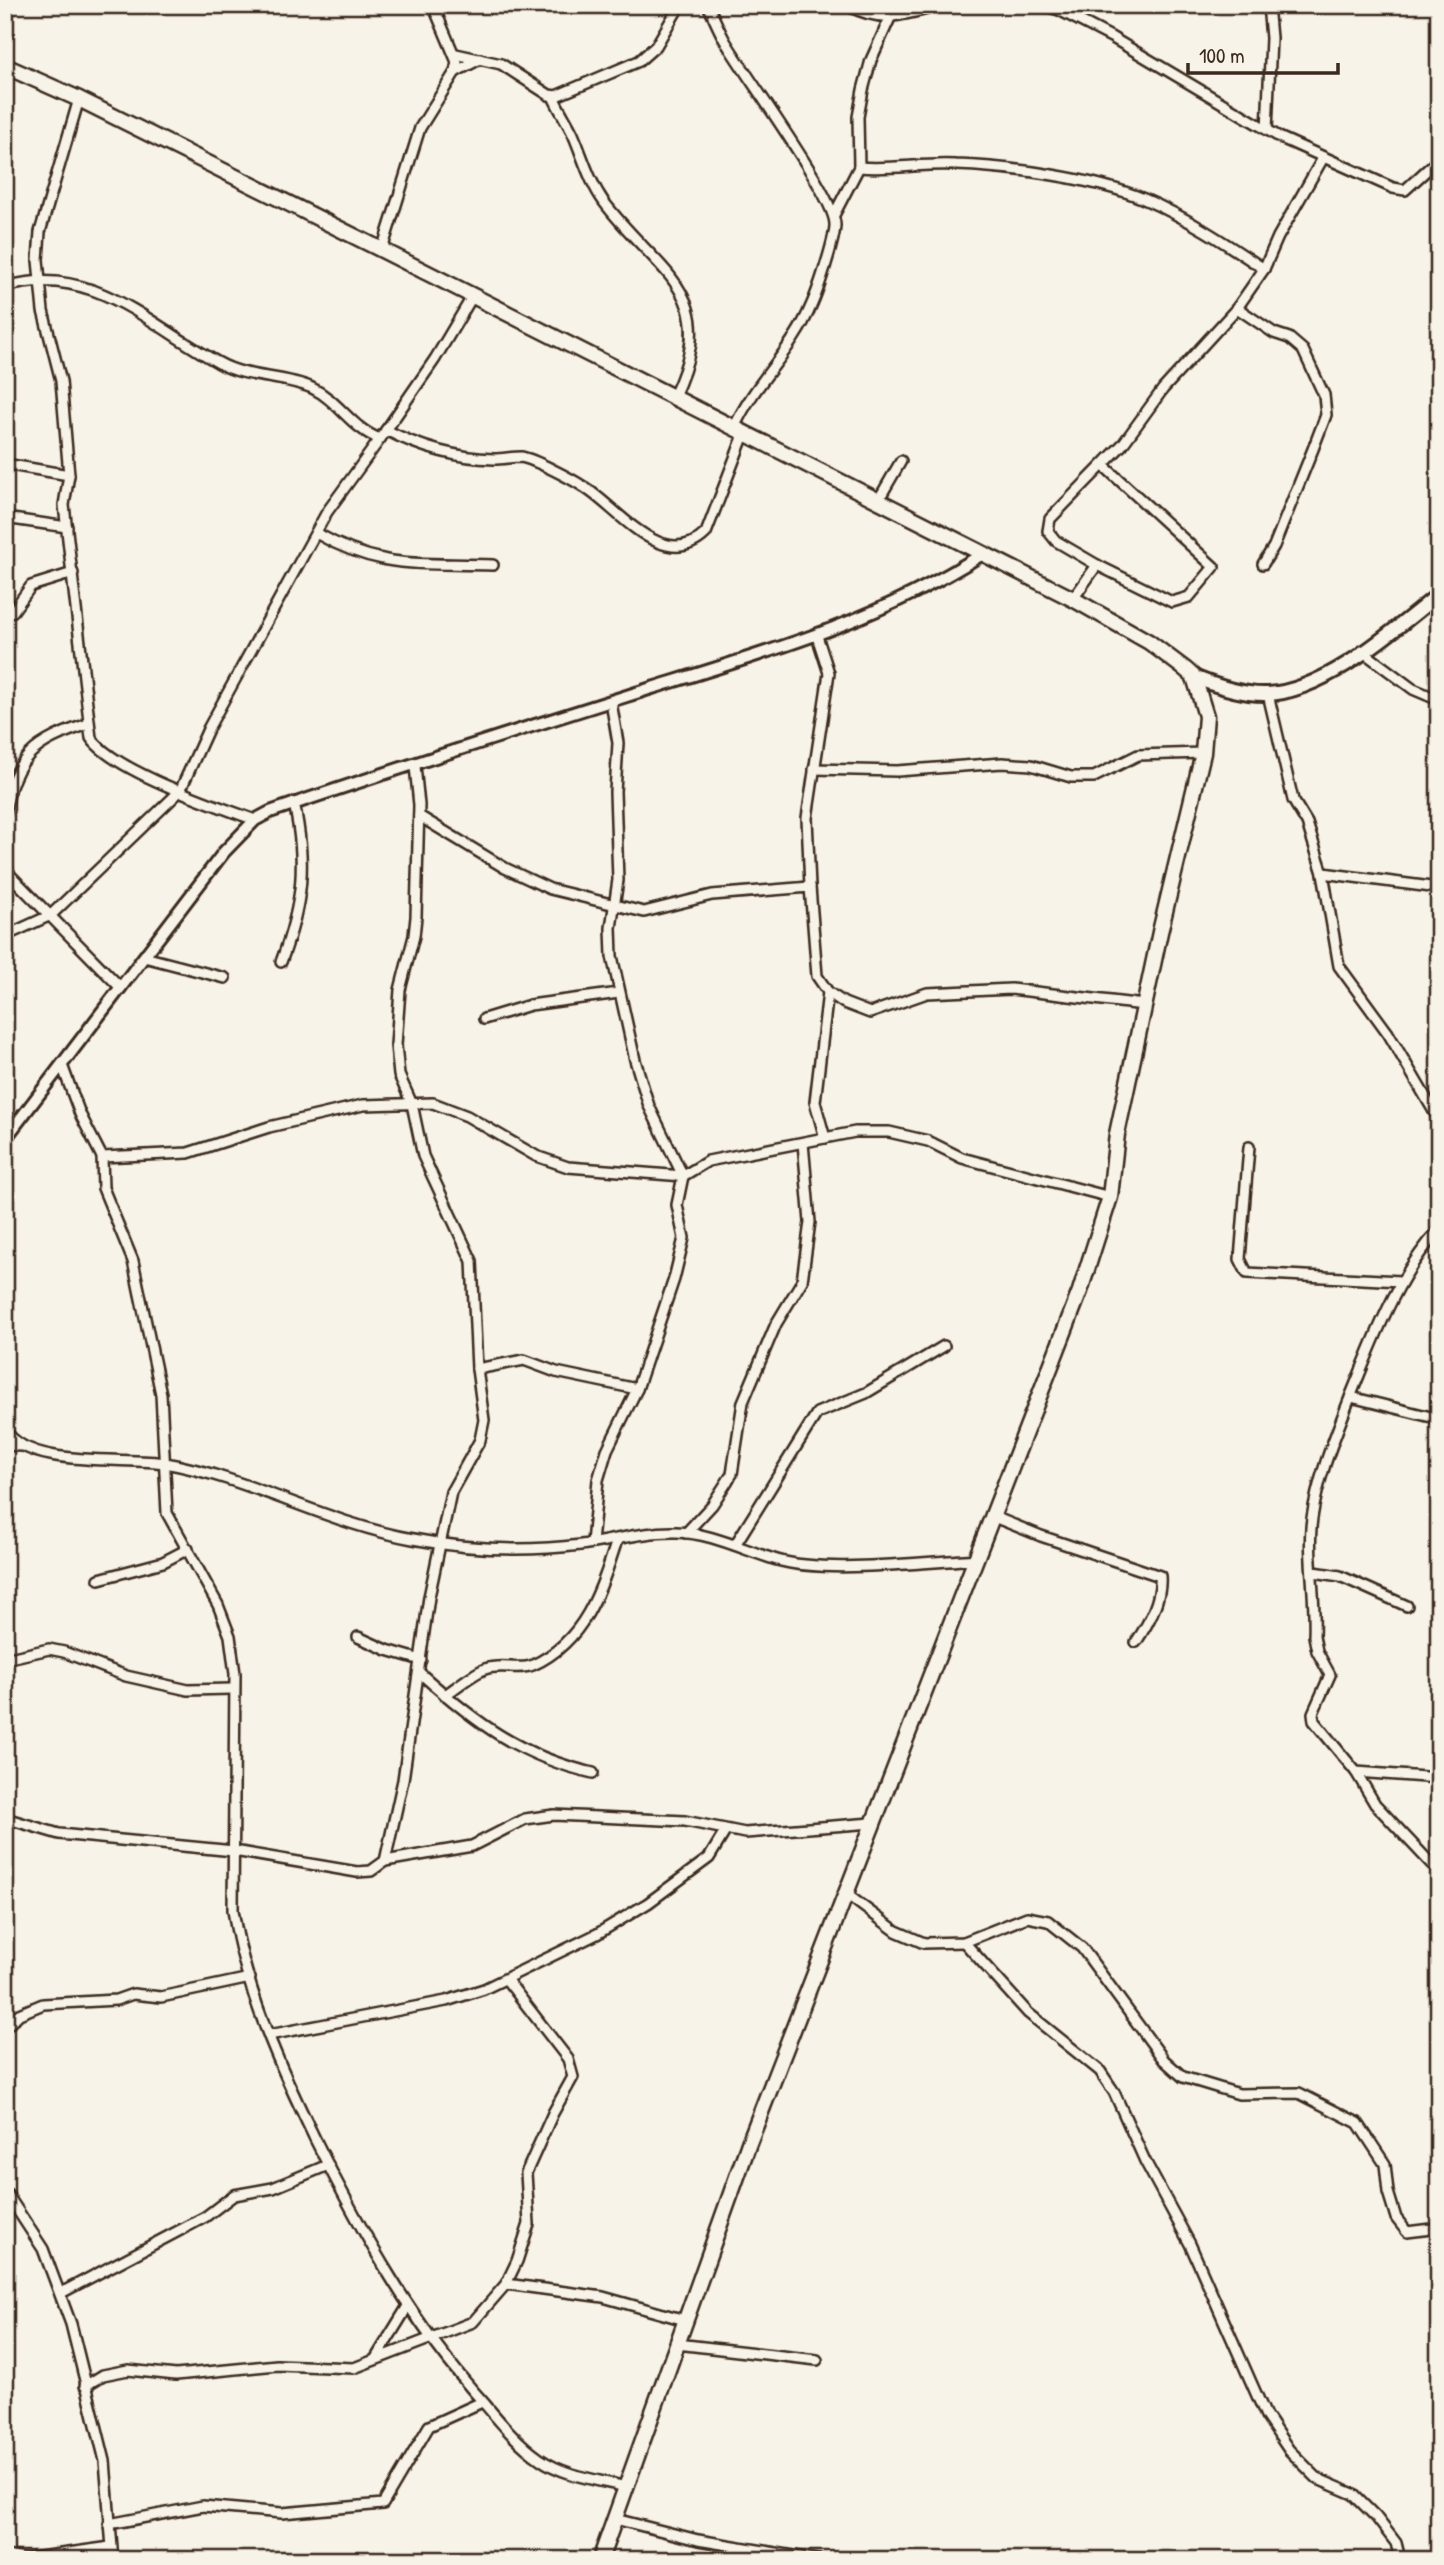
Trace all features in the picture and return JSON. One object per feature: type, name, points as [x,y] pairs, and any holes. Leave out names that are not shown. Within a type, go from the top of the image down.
[{"type":"main road","points":[[5,66],[79,99],[879,499],[1073,599],[1149,642],[1194,677],[1233,690],[1268,694],[1289,691],[1317,680],[1362,652],[1439,594]]},
{"type":"main road","points":[[600,2560],[748,2143],[978,1559],[1066,1329],[1110,1197],[1117,1134],[1144,1004],[1203,753],[1206,716],[1194,677]]},
{"type":"street","points":[[382,250],[420,128],[455,72],[456,54],[444,36],[433,5]]},
{"type":"street","points":[[554,96],[639,61],[656,46],[680,5]]},
{"type":"street","points":[[386,429],[408,441],[463,456],[524,457],[584,486],[642,534],[661,545],[679,547],[697,542],[706,533],[752,393],[798,333],[811,306],[835,226],[834,215],[817,184],[724,40],[708,5]]},
{"type":"street","points":[[847,5],[874,17],[890,18],[943,5]]},
{"type":"street","points":[[1043,5],[1059,10],[1111,37],[1267,130],[1323,158],[1405,190],[1439,159]]},
{"type":"street","points":[[1267,130],[1271,38],[1268,5]]},
{"type":"street","points":[[834,215],[859,167],[858,117],[863,90],[871,60],[890,18]]},
{"type":"street","points":[[456,54],[508,68],[554,96],[603,200],[660,261],[684,295],[691,328],[684,376],[673,398]]},
{"type":"street","points":[[455,72],[480,59]]},
{"type":"street","points":[[79,99],[40,232],[43,311],[61,381],[69,475],[64,505],[86,679],[88,724],[98,748],[153,780],[256,820]]},
{"type":"street","points":[[1104,466],[1214,567],[1189,597],[1172,602],[1097,565],[1056,541],[1048,531],[1050,519],[1104,466],[1163,390],[1237,308],[1264,269],[1278,237],[1323,158]]},
{"type":"street","points":[[859,167],[968,166],[1037,173],[1116,190],[1145,199],[1230,246],[1264,269]]},
{"type":"street","points":[[5,287],[41,279],[88,288],[118,300],[219,363],[241,372],[312,388],[363,433],[380,439]]},
{"type":"street","points":[[5,936],[51,915],[180,791],[209,727],[327,512],[435,359],[472,297]]},
{"type":"street","points":[[1237,308],[1274,333],[1289,338],[1303,351],[1324,396],[1325,415],[1313,449],[1274,546],[1262,564]]},
{"type":"street","points":[[879,499],[901,461]]},
{"type":"street","points":[[5,464],[69,475]]},
{"type":"street","points":[[5,518],[67,527]]},
{"type":"street","points":[[316,533],[343,548],[404,565],[493,565]]},
{"type":"street","points":[[6,1138],[224,852],[256,820],[294,803],[415,766],[482,741],[817,636],[934,585],[984,553]]},
{"type":"street","points":[[1073,599],[1097,565]]},
{"type":"street","points":[[5,616],[13,611],[31,586],[73,573]]},
{"type":"street","points":[[817,636],[829,673],[807,818],[817,976],[828,992],[844,1003],[870,1013],[927,993],[1011,989],[1144,1004]]},
{"type":"street","points":[[1362,652],[1413,689],[1439,700]]},
{"type":"street","points":[[1268,694],[1293,800],[1307,822],[1323,873],[1339,966],[1388,1034],[1439,1120]]},
{"type":"street","points":[[592,1543],[598,1480],[607,1450],[637,1389],[674,1279],[684,1238],[677,1205],[684,1176],[649,1106],[612,956],[613,905],[618,880],[615,792],[618,743],[611,702]]},
{"type":"street","points":[[5,813],[9,788],[19,764],[59,734],[88,724]]},
{"type":"street","points":[[814,769],[898,771],[1002,763],[1031,765],[1071,777],[1094,777],[1138,755],[1203,753]]},
{"type":"street","points":[[386,1861],[403,1780],[429,1597],[450,1492],[480,1440],[484,1420],[477,1369],[472,1261],[437,1191],[423,1156],[412,1104],[400,1075],[396,1045],[400,990],[414,936],[419,816],[415,766]]},
{"type":"street","points":[[281,962],[302,894],[303,845],[294,803]]},
{"type":"street","points":[[419,816],[505,868],[550,889],[644,912],[712,895],[810,887]]},
{"type":"street","points":[[5,865],[10,876],[121,988]]},
{"type":"street","points":[[1323,873],[1439,888]]},
{"type":"street","points":[[144,957],[225,978]]},
{"type":"street","points":[[825,1138],[814,1102],[828,992]]},
{"type":"street","points":[[484,1019],[530,1005],[619,993]]},
{"type":"street","points":[[62,1065],[80,1114],[102,1157],[103,1188],[133,1261],[161,1394],[167,1513],[188,1549],[230,1636],[235,1674],[232,1689],[233,1909],[237,1938],[277,2062],[328,2165],[429,2338],[482,2402],[540,2460],[564,2470],[626,2487]]},
{"type":"street","points":[[102,1157],[188,1153],[269,1127],[363,1105],[433,1103],[467,1116],[526,1151],[568,1167],[684,1176],[708,1161],[855,1132],[889,1132],[928,1141],[962,1158],[1110,1197]]},
{"type":"street","points":[[686,1533],[712,1505],[732,1474],[743,1402],[776,1324],[802,1281],[810,1222],[803,1143]]},
{"type":"street","points":[[1249,1147],[1240,1259],[1247,1273],[1401,1281]]},
{"type":"street","points":[[1439,1230],[1418,1253],[1401,1281],[1334,1437],[1312,1518],[1314,1636],[1317,1651],[1330,1675],[1313,1713],[1314,1721],[1356,1772],[1375,1804],[1439,1872]]},
{"type":"street","points":[[735,1545],[817,1413],[866,1393],[944,1346]]},
{"type":"street","points":[[477,1369],[524,1360],[556,1372],[637,1389]]},
{"type":"street","points":[[1351,1396],[1439,1419]]},
{"type":"street","points":[[5,1429],[20,1446]]},
{"type":"street","points":[[5,1445],[96,1462],[164,1463],[369,1529],[440,1544],[480,1549],[592,1543],[686,1533],[735,1545],[777,1560],[818,1565],[978,1559]]},
{"type":"street","points":[[994,1517],[1041,1536],[1160,1576],[1161,1588],[1148,1625],[1136,1642]]},
{"type":"street","points":[[445,1695],[485,1669],[531,1666],[562,1647],[578,1632],[600,1592],[617,1540]]},
{"type":"street","points":[[99,1579],[163,1562],[188,1549]]},
{"type":"street","points":[[1314,1572],[1340,1576],[1406,1606]]},
{"type":"street","points":[[358,1637],[387,1650],[421,1660]]},
{"type":"street","points":[[5,1660],[49,1649],[64,1651],[126,1676],[188,1690],[232,1689]]},
{"type":"street","points":[[420,1673],[488,1730],[519,1749],[593,1773]]},
{"type":"street","points":[[1356,1772],[1439,1778]]},
{"type":"street","points":[[5,1818],[59,1834],[234,1851],[357,1872],[371,1871],[386,1861],[472,1846],[524,1819],[554,1815],[685,1821],[726,1830],[794,1831],[872,1824]]},
{"type":"street","points":[[269,2035],[446,2001],[506,1979],[597,1934],[648,1903],[709,1858],[726,1830]]},
{"type":"street","points":[[845,1893],[895,1931],[935,1944],[964,1942],[1027,1917],[1048,1921],[1082,1948],[1164,2060],[1183,2077],[1239,2094],[1299,2093],[1332,2107],[1358,2123],[1385,2164],[1388,2192],[1396,2218],[1407,2232],[1439,2228]]},
{"type":"street","points":[[964,1942],[1028,2013],[1100,2071],[1114,2092],[1145,2161],[1190,2244],[1266,2416],[1289,2450],[1318,2479],[1353,2494],[1376,2517],[1396,2543],[1396,2560]]},
{"type":"street","points":[[5,2028],[19,2014],[43,2004],[116,2000],[133,1994],[162,1997],[250,1978]]},
{"type":"street","points":[[85,2386],[103,2375],[128,2370],[176,2375],[276,2365],[354,2368],[473,2322],[506,2284],[529,2224],[526,2173],[553,2113],[573,2077],[568,2060],[506,1979]]},
{"type":"street","points":[[61,2293],[205,2217],[234,2195],[273,2188],[328,2165]]},
{"type":"street","points":[[5,2190],[43,2249],[61,2293],[105,2461],[113,2560]]},
{"type":"street","points":[[506,2284],[603,2297],[685,2320]]},
{"type":"street","points":[[376,2358],[408,2306]]},
{"type":"street","points":[[677,2344],[817,2360]]},
{"type":"street","points":[[109,2524],[203,2506],[282,2513],[383,2504],[429,2426],[482,2402]]},
{"type":"street","points":[[615,2519],[739,2547],[819,2560]]},
{"type":"street","points":[[5,2556],[25,2559],[111,2547]]},
{"type":"street","points":[[739,2547],[746,2560]]}]
